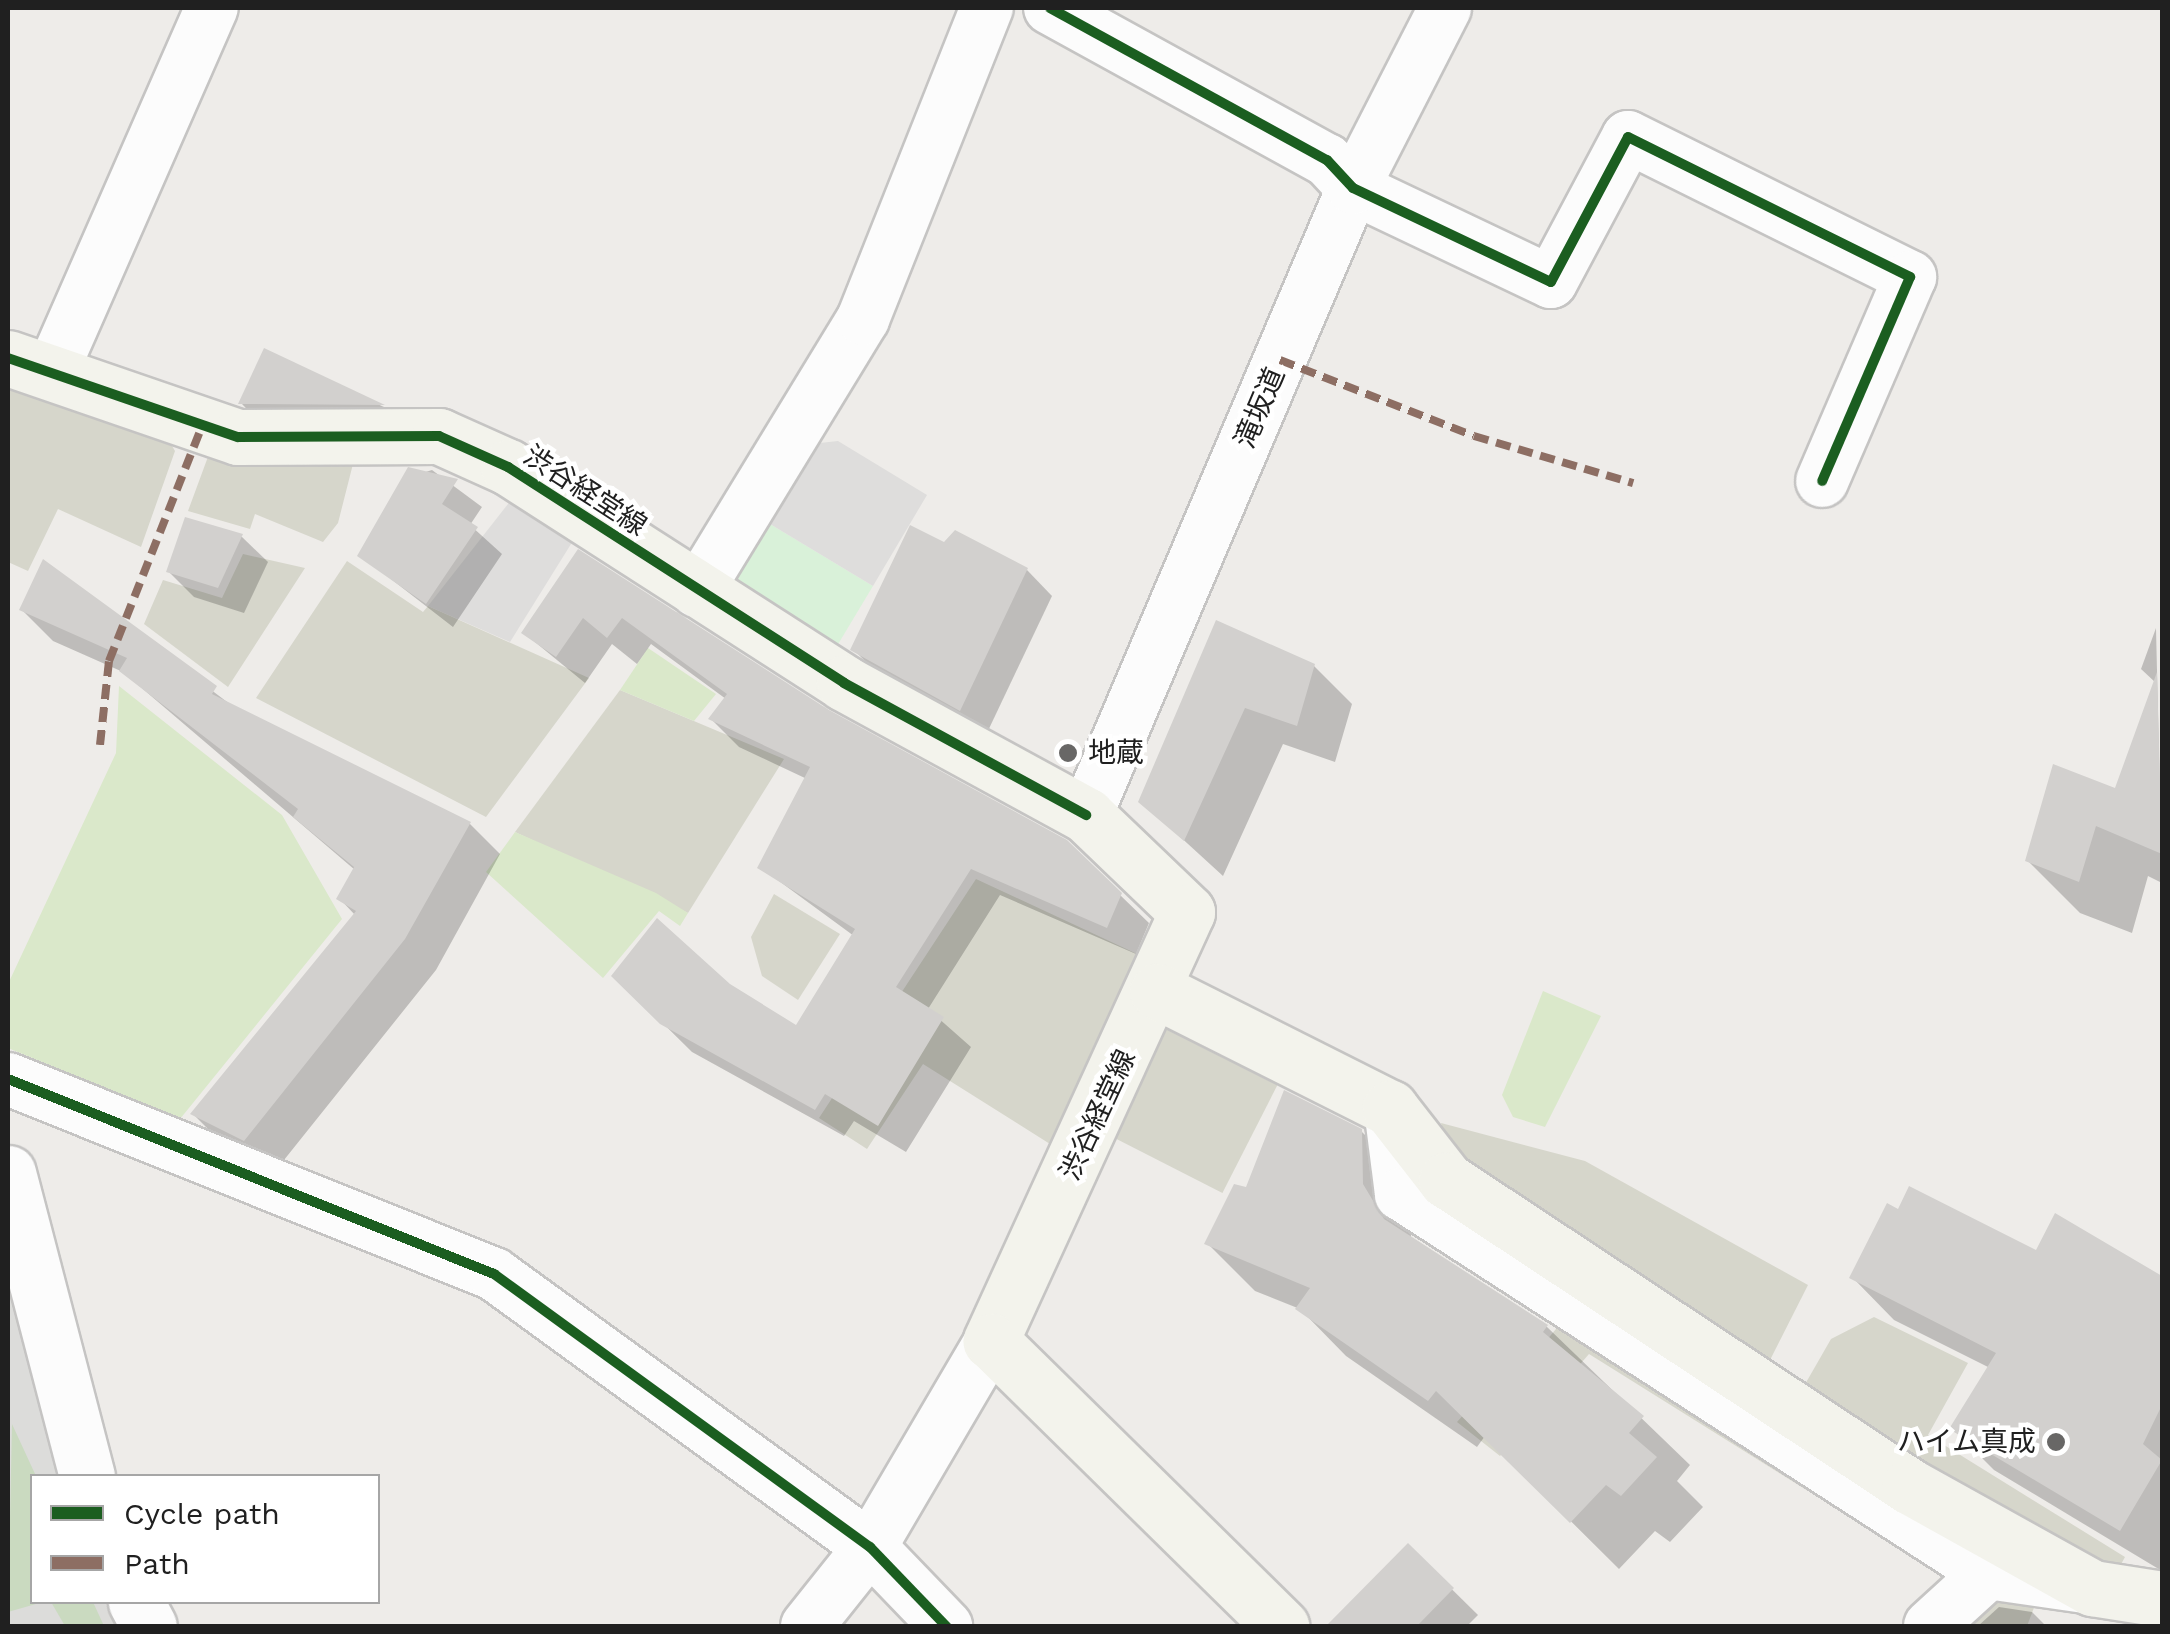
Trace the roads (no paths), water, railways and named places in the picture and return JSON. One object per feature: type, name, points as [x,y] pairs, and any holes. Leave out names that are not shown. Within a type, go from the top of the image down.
[{"type":"main road","name":"渋谷経堂線","points":[[29,366],[238,437],[440,436],[508,467],[697,591],[1086,814],[1188,912],[1157,991],[990,1341]]},
{"type":"main road","points":[[1157,991],[1390,1108],[1446,1180],[1894,1476],[2092,1588],[2162,1599]]},
{"type":"main road","points":[[990,1341],[1281,1626]]},
{"type":"street","points":[[29,366],[212,8]]},
{"type":"street","points":[[697,591],[863,319],[987,8]]},
{"type":"street","points":[[1050,8],[1327,160],[1353,188],[1551,282],[1628,137],[1910,277],[1822,482]]},
{"type":"street","name":"滝坂道","points":[[1086,814],[1353,188],[1445,8]]},
{"type":"street","points":[[8,1079],[250,1171],[494,1274],[870,1547],[946,1626]]},
{"type":"street","points":[[1390,1108],[1401,1194],[1988,1573],[2092,1588]]},
{"type":"street","points":[[8,1173],[86,1474]]},
{"type":"street","points":[[807,1626],[870,1547],[990,1341]]},
{"type":"street","points":[[1930,1626],[1988,1573]]},
{"type":"street","points":[[137,1604],[150,1626]]},
{"type":"place","name":"地蔵","points":[[1068,753]]},
{"type":"place","name":"ハイム真成","points":[[2056,1442]]}]
